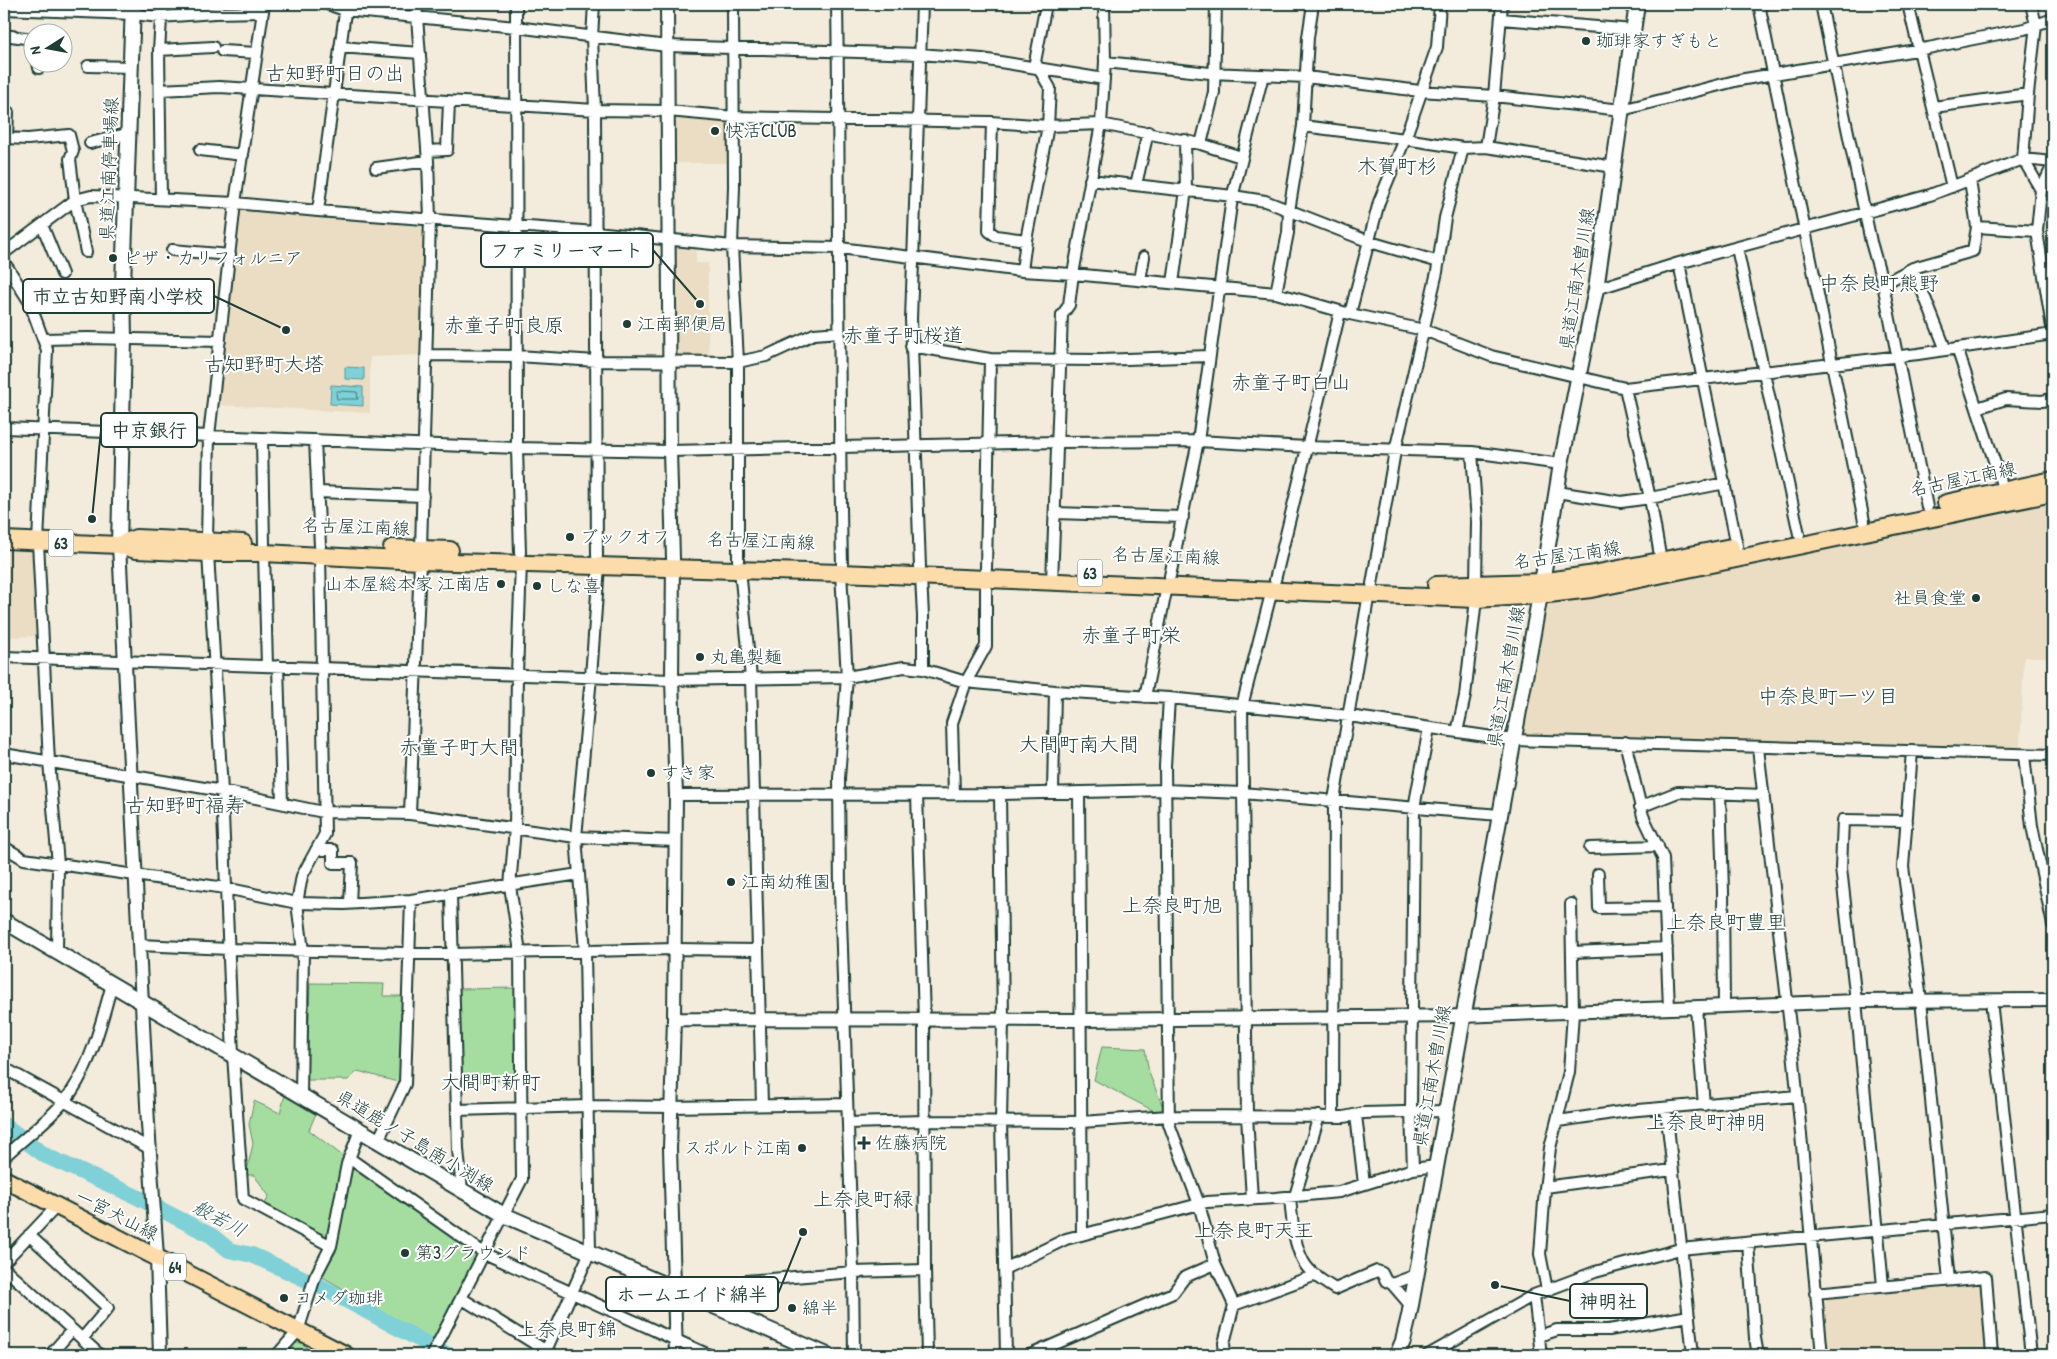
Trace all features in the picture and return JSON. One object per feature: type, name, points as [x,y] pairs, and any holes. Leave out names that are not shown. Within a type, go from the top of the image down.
[{"type":"main road","name":"県道江南木曽川線","points":[[1397,1355],[1404,1336],[1411,1306],[1462,1016],[1514,740],[1561,464],[1596,290],[1637,4]]},
{"type":"main road","name":"県道江南停車場線","points":[[119,545],[124,340],[123,284],[130,134],[133,9]]},
{"type":"main road","name":"名古屋江南線","points":[[1540,589],[1588,575],[1864,521],[2053,480]]},
{"type":"main road","name":"名古屋江南線","points":[[4,540],[119,545],[136,550],[208,547],[1476,592],[1591,589],[2053,493]]},
{"type":"main road","name":"県道鹿ノ子島南小渕線","points":[[4,921],[504,1215],[827,1355]]},
{"type":"main road","name":"一宮犬山線","points":[[4,1179],[346,1355]]},
{"type":"street","points":[[161,199],[159,50],[162,4]]},
{"type":"street","points":[[327,4],[417,18],[516,27],[667,46],[920,54],[982,59],[1104,79]]},
{"type":"street","points":[[410,814],[423,496],[430,219],[428,156],[416,4]]},
{"type":"street","points":[[434,1350],[522,1179],[520,952],[510,886],[515,828],[520,558],[517,448],[516,4]]},
{"type":"street","points":[[461,1298],[547,1354],[590,1252],[585,951],[576,837],[591,677],[598,561],[595,110],[592,37],[594,4]]},
{"type":"street","points":[[667,4],[672,680],[676,795],[674,1019],[671,1107],[676,1355]]},
{"type":"street","points":[[733,4],[732,246],[738,362],[739,565],[751,678],[762,1105]]},
{"type":"street","points":[[837,4],[840,248],[839,448],[847,677],[839,794],[840,890],[854,1355]]},
{"type":"street","points":[[922,4],[919,121],[914,186],[911,346],[923,616],[923,669]]},
{"type":"street","points":[[1022,271],[1026,240],[1048,126],[1050,88],[1036,67],[1035,62],[1046,4]]},
{"type":"street","points":[[1052,577],[1062,315],[1070,305],[1073,274],[1101,124],[1105,62],[1104,4]]},
{"type":"street","points":[[1201,144],[1214,92],[1216,4]]},
{"type":"street","points":[[1276,293],[1288,233],[1289,211],[1304,126],[1308,37],[1312,4]]},
{"type":"street","points":[[1252,1199],[1247,1116],[1242,706],[1308,447],[1345,313],[1370,242],[1380,202],[1405,139],[1437,47],[1440,4]]},
{"type":"street","points":[[1486,147],[1494,96],[1502,4]]},
{"type":"street","points":[[1759,4],[1864,521]]},
{"type":"street","points":[[1821,4],[1865,213],[1883,284],[1927,507]]},
{"type":"street","points":[[1908,4],[1952,187]]},
{"type":"street","points":[[2032,4],[2036,25],[2028,94],[2024,159],[2041,190]]},
{"type":"street","points":[[4,9],[36,7],[133,9],[160,17],[264,8],[235,203],[209,436],[208,547],[222,791],[233,1055],[242,1199],[331,1246]]},
{"type":"street","points":[[318,211],[345,7]]},
{"type":"street","points":[[1501,19],[1634,30]]},
{"type":"street","points":[[1105,62],[1215,73],[1306,78],[1420,92],[1494,96],[1622,110],[1739,80],[2024,29],[2053,19]]},
{"type":"street","points":[[4,35],[22,38]]},
{"type":"street","points":[[340,47],[420,53]]},
{"type":"street","points":[[159,50],[218,49],[257,53]]},
{"type":"street","points":[[88,66],[132,67]]},
{"type":"street","points":[[1145,697],[1198,441],[1232,196],[1263,76]]},
{"type":"street","points":[[160,90],[219,87],[517,106],[668,111],[734,117],[992,122],[1048,126],[1101,124],[1201,144],[1241,157]]},
{"type":"street","points":[[1934,107],[2028,94]]},
{"type":"street","points":[[376,168],[447,150],[449,102]]},
{"type":"street","points":[[8,112],[5,138],[28,139],[69,135],[73,151],[70,159],[75,200],[86,252]]},
{"type":"street","points":[[992,122],[989,230],[996,236],[1026,240]]},
{"type":"street","points":[[1304,126],[1463,148],[1486,147],[1614,167]]},
{"type":"street","points":[[1136,185],[1148,132]]},
{"type":"street","points":[[90,143],[130,134]]},
{"type":"street","points":[[1173,283],[1186,190],[1184,140]]},
{"type":"street","points":[[1333,1117],[1334,800],[1395,451],[1439,262],[1445,218],[1463,148]]},
{"type":"street","points":[[200,150],[243,155]]},
{"type":"street","points":[[4,253],[75,200],[91,196],[235,203],[596,232],[732,246],[840,248],[1022,271],[1276,293],[1345,313],[1424,330],[1491,356],[1624,388],[1896,357],[2053,334],[2037,231],[2041,190],[2053,164],[2024,159],[1930,196],[1679,263],[1596,290]]},
{"type":"street","points":[[1090,180],[1186,190],[1265,201],[1370,242],[1439,262]]},
{"type":"street","points":[[1883,284],[1913,268],[1973,251],[1977,227],[1970,180]]},
{"type":"street","points":[[42,225],[62,274]]},
{"type":"street","points":[[1977,227],[2037,231]]},
{"type":"street","points":[[1737,248],[1799,534]]},
{"type":"street","points":[[172,250],[230,255]]},
{"type":"street","points":[[1140,280],[1144,256]]},
{"type":"street","points":[[4,262],[29,301],[47,350],[38,542],[49,762],[58,864],[58,953]]},
{"type":"street","points":[[1679,263],[1737,546]]},
{"type":"street","points":[[1913,268],[1946,350]]},
{"type":"street","points":[[426,355],[517,356],[597,361],[738,362],[766,356],[814,334],[840,332]]},
{"type":"street","points":[[44,340],[220,341]]},
{"type":"street","points":[[911,346],[990,360],[1209,356]]},
{"type":"street","points":[[1957,348],[2004,491]]},
{"type":"street","points":[[954,794],[952,723],[966,682],[986,646],[987,444],[990,360]]},
{"type":"street","points":[[1624,388],[1650,498],[1661,561]]},
{"type":"street","points":[[1978,408],[2006,399],[2042,401],[2053,399]]},
{"type":"street","points":[[4,428],[517,448],[670,451],[1058,442],[1198,441],[1395,451],[1472,452],[1561,464]]},
{"type":"street","points":[[262,439],[267,666]]},
{"type":"street","points":[[302,1096],[304,951],[297,903],[302,876],[324,834],[323,669],[315,440]]},
{"type":"street","points":[[1457,732],[1465,696],[1476,592],[1477,514],[1472,452]]},
{"type":"street","points":[[1557,492],[1621,502],[1725,483]]},
{"type":"street","points":[[318,492],[423,496]]},
{"type":"street","points":[[1055,513],[1183,517]]},
{"type":"street","points":[[119,545],[157,1257],[160,1355]]},
{"type":"street","points":[[4,657],[672,680],[847,677],[904,667],[923,669],[966,682],[1055,691],[1169,698],[1349,716],[1514,740],[2053,755]]},
{"type":"street","points":[[278,666],[282,804]]},
{"type":"street","points":[[1053,792],[1055,691]]},
{"type":"street","points":[[1169,698],[1165,790],[1169,1116],[1173,1138],[1199,1204],[1215,1264],[1234,1306],[1224,1343],[1225,1355]]},
{"type":"street","points":[[1413,1170],[1411,1016],[1414,808],[1429,728]]},
{"type":"street","points":[[1625,742],[1640,807],[1663,858],[1669,1008]]},
{"type":"street","points":[[1758,748],[1788,1004],[1812,1236],[1815,1294],[1822,1355]]},
{"type":"street","points":[[1912,751],[1903,867],[1921,1000],[1948,1280]]},
{"type":"street","points":[[4,754],[222,791],[323,812],[410,814],[576,837],[675,840]]},
{"type":"street","points":[[2024,755],[2032,826],[2053,926]]},
{"type":"street","points":[[676,795],[1000,794],[1165,790],[1242,793],[1499,815]]},
{"type":"street","points":[[1079,792],[1082,1235]]},
{"type":"street","points":[[1640,807],[1678,792],[1764,795]]},
{"type":"street","points":[[1720,793],[1724,1006]]},
{"type":"street","points":[[917,794],[924,1020],[927,1355]]},
{"type":"street","points":[[1000,794],[1003,1020],[1001,1122],[1006,1355]]},
{"type":"street","points":[[1884,1286],[1841,868],[1843,820],[1907,821]]},
{"type":"street","points":[[1590,848],[1658,846]]},
{"type":"street","points":[[4,847],[24,859],[225,888],[297,903],[412,900],[579,874]]},
{"type":"street","points":[[316,850],[333,850],[333,863],[352,863],[350,903]]},
{"type":"street","points":[[1598,874],[1599,908],[1665,906]]},
{"type":"street","points":[[451,894],[457,1110],[462,1191]]},
{"type":"street","points":[[378,1141],[405,1084],[412,900]]},
{"type":"street","points":[[1546,1290],[1540,1254],[1545,1187],[1550,1148],[1558,1121],[1568,1072],[1573,1013],[1571,904]]},
{"type":"street","points":[[139,945],[229,950],[452,954],[674,949],[757,950]]},
{"type":"street","points":[[1572,952],[1667,948]]},
{"type":"street","points":[[4,1157],[64,1101],[73,1090],[91,1054],[112,984]]},
{"type":"street","points":[[674,1019],[1080,1020],[1462,1016],[1856,1001],[2053,1000]]},
{"type":"street","points":[[1991,1001],[2031,1355]]},
{"type":"street","points":[[1696,1008],[1704,1105]]},
{"type":"street","points":[[4,1068],[150,1148]]},
{"type":"street","points":[[1558,1121],[1627,1111],[1797,1096]]},
{"type":"street","points":[[457,1110],[588,1106],[671,1107],[846,1104]]},
{"type":"street","points":[[1666,1108],[1692,1355]]},
{"type":"street","points":[[848,1123],[925,1121],[1081,1122],[1169,1116],[1333,1117],[1411,1111],[1445,1111]]},
{"type":"street","points":[[1356,1115],[1364,1184]]},
{"type":"street","points":[[1319,1116],[1293,1197],[1293,1231],[1304,1262],[1316,1275],[1335,1290],[1377,1271],[1382,1273],[1386,1282],[1392,1284],[1411,1306]]},
{"type":"street","points":[[277,1355],[298,1330],[315,1277],[331,1246],[349,1158],[360,1130]]},
{"type":"street","points":[[349,1158],[484,1253],[709,1355]]},
{"type":"street","points":[[1004,1268],[1066,1240],[1199,1204],[1339,1192],[1413,1170],[1436,1166]]},
{"type":"street","points":[[1545,1187],[1672,1170]]},
{"type":"street","points":[[4,1262],[57,1206]]},
{"type":"street","points":[[1431,1355],[1534,1295],[1595,1272],[1680,1249],[2053,1214]]},
{"type":"street","points":[[29,1234],[108,1308],[82,1338]]},
{"type":"street","points":[[1748,1243],[1758,1355]]},
{"type":"street","points":[[1030,1355],[1173,1293],[1185,1277],[1215,1264]]},
{"type":"street","points":[[4,1268],[100,1355]]},
{"type":"street","points":[[731,1313],[746,1281],[853,1272],[925,1270]]},
{"type":"street","points":[[1234,1306],[1316,1275]]},
{"type":"street","points":[[1392,1284],[1416,1275]]},
{"type":"street","points":[[1815,1294],[1986,1276],[1992,1355]]},
{"type":"street","points":[[1534,1295],[1541,1355]]},
{"type":"street","points":[[1538,1336],[1556,1330],[1609,1330],[1688,1316]]},
{"type":"street","points":[[50,1355],[72,1330]]},
{"type":"shaded area","points":[[672,114],[732,118],[732,163],[673,163]]},
{"type":"shaded area","points":[[239,210],[426,223],[422,355],[370,357],[370,413],[218,405]]},
{"type":"shaded area","points":[[669,241],[696,244],[696,263],[708,263],[708,322],[670,322]]},
{"type":"shaded area","points":[[671,324],[708,324],[709,360],[670,360]]},
{"type":"shaded area","points":[[2053,503],[2053,657],[2024,657],[2020,748],[2016,751],[1524,738],[1520,733],[1542,610],[1549,603]]},
{"type":"shaded area","points":[[4,544],[35,546],[38,636],[4,637]]},
{"type":"shaded area","points":[[1983,1280],[1990,1355],[1827,1355],[1823,1297]]},
{"type":"green space","points":[[310,983],[384,984],[383,996],[406,996],[401,1083],[358,1071],[348,1080],[307,1080]]},
{"type":"green space","points":[[515,988],[517,1080],[459,1082],[457,989]]},
{"type":"green space","points":[[1102,1047],[1145,1049],[1149,1073],[1163,1107],[1160,1114],[1094,1080]]},
{"type":"green space","points":[[285,1095],[317,1111],[309,1130],[344,1157],[328,1240],[264,1206],[269,1196],[254,1175],[246,1175],[253,1144],[249,1124],[254,1101],[280,1113]]},
{"type":"green space","name":"第3グラウンド","points":[[350,1165],[478,1254],[433,1341],[321,1276],[336,1252]]},
{"type":"green space","points":[[301,1342],[314,1355],[282,1355],[291,1345]]},
{"type":"water","points":[[345,367],[364,368],[364,380],[345,379]]},
{"type":"water","points":[[331,385],[363,387],[363,406],[330,404]]},
{"type":"waterway","name":"般若川","points":[[4,1125],[46,1156],[135,1196],[212,1236],[229,1250],[252,1255],[318,1285],[448,1355]]},
{"type":"place","name":"珈琲家すぎもと","points":[[1586,41]]},
{"type":"place","name":"快活CLUB","points":[[715,131]]},
{"type":"place","name":"ピザ・カリフォルニア","points":[[113,258]]},
{"type":"place","name":"ファミリーマート","points":[[700,304]]},
{"type":"place","name":"江南郵便局","points":[[627,324]]},
{"type":"place","name":"市立古知野南小学校","points":[[286,330]]},
{"type":"place","name":"中京銀行","points":[[92,519]]},
{"type":"place","name":"ブックオフ","points":[[570,537]]},
{"type":"place","name":"山本屋総本家 江南店","points":[[501,584]]},
{"type":"place","name":"しな喜","points":[[537,586]]},
{"type":"place","name":"社員食堂","points":[[1976,598]]},
{"type":"place","name":"丸亀製麺","points":[[700,657]]},
{"type":"place","name":"すき家","points":[[651,773]]},
{"type":"place","name":"江南幼稚園","points":[[731,882]]},
{"type":"place","name":"佐藤病院","points":[[864,1143]]},
{"type":"place","name":"スポルト江南","points":[[802,1148]]},
{"type":"place","name":"ホームエイド綿半","points":[[803,1232]]},
{"type":"place","name":"第3グラウンド","points":[[405,1253]]},
{"type":"place","name":"神明社","points":[[1495,1285]]},
{"type":"place","name":"コメダ珈琲","points":[[284,1298]]},
{"type":"place","name":"綿半","points":[[792,1308]]},
{"type":"district","name":"古知野町日の出","points":[[335,73]]},
{"type":"district","name":"木賀町杉","points":[[1397,166]]},
{"type":"district","name":"中奈良町熊野","points":[[1879,283]]},
{"type":"district","name":"赤童子町良原","points":[[504,325]]},
{"type":"district","name":"赤童子町桜道","points":[[903,335]]},
{"type":"district","name":"古知野町大塔","points":[[264,364]]},
{"type":"district","name":"赤童子町白山","points":[[1291,382]]},
{"type":"district","name":"赤童子町栄","points":[[1131,635]]},
{"type":"district","name":"中奈良町一ツ目","points":[[1828,696]]},
{"type":"district","name":"大間町南大間","points":[[1079,744]]},
{"type":"district","name":"赤童子町大間","points":[[459,747]]},
{"type":"district","name":"古知野町福寿","points":[[185,805]]},
{"type":"district","name":"上奈良町旭","points":[[1172,905]]},
{"type":"district","name":"上奈良町豊里","points":[[1726,922]]},
{"type":"district","name":"大間町新町","points":[[491,1082]]},
{"type":"district","name":"上奈良町神明","points":[[1706,1122]]},
{"type":"district","name":"上奈良町緑","points":[[863,1199]]},
{"type":"district","name":"上奈良町天王","points":[[1254,1230]]},
{"type":"district","name":"上奈良町錦","points":[[567,1329]]}]
